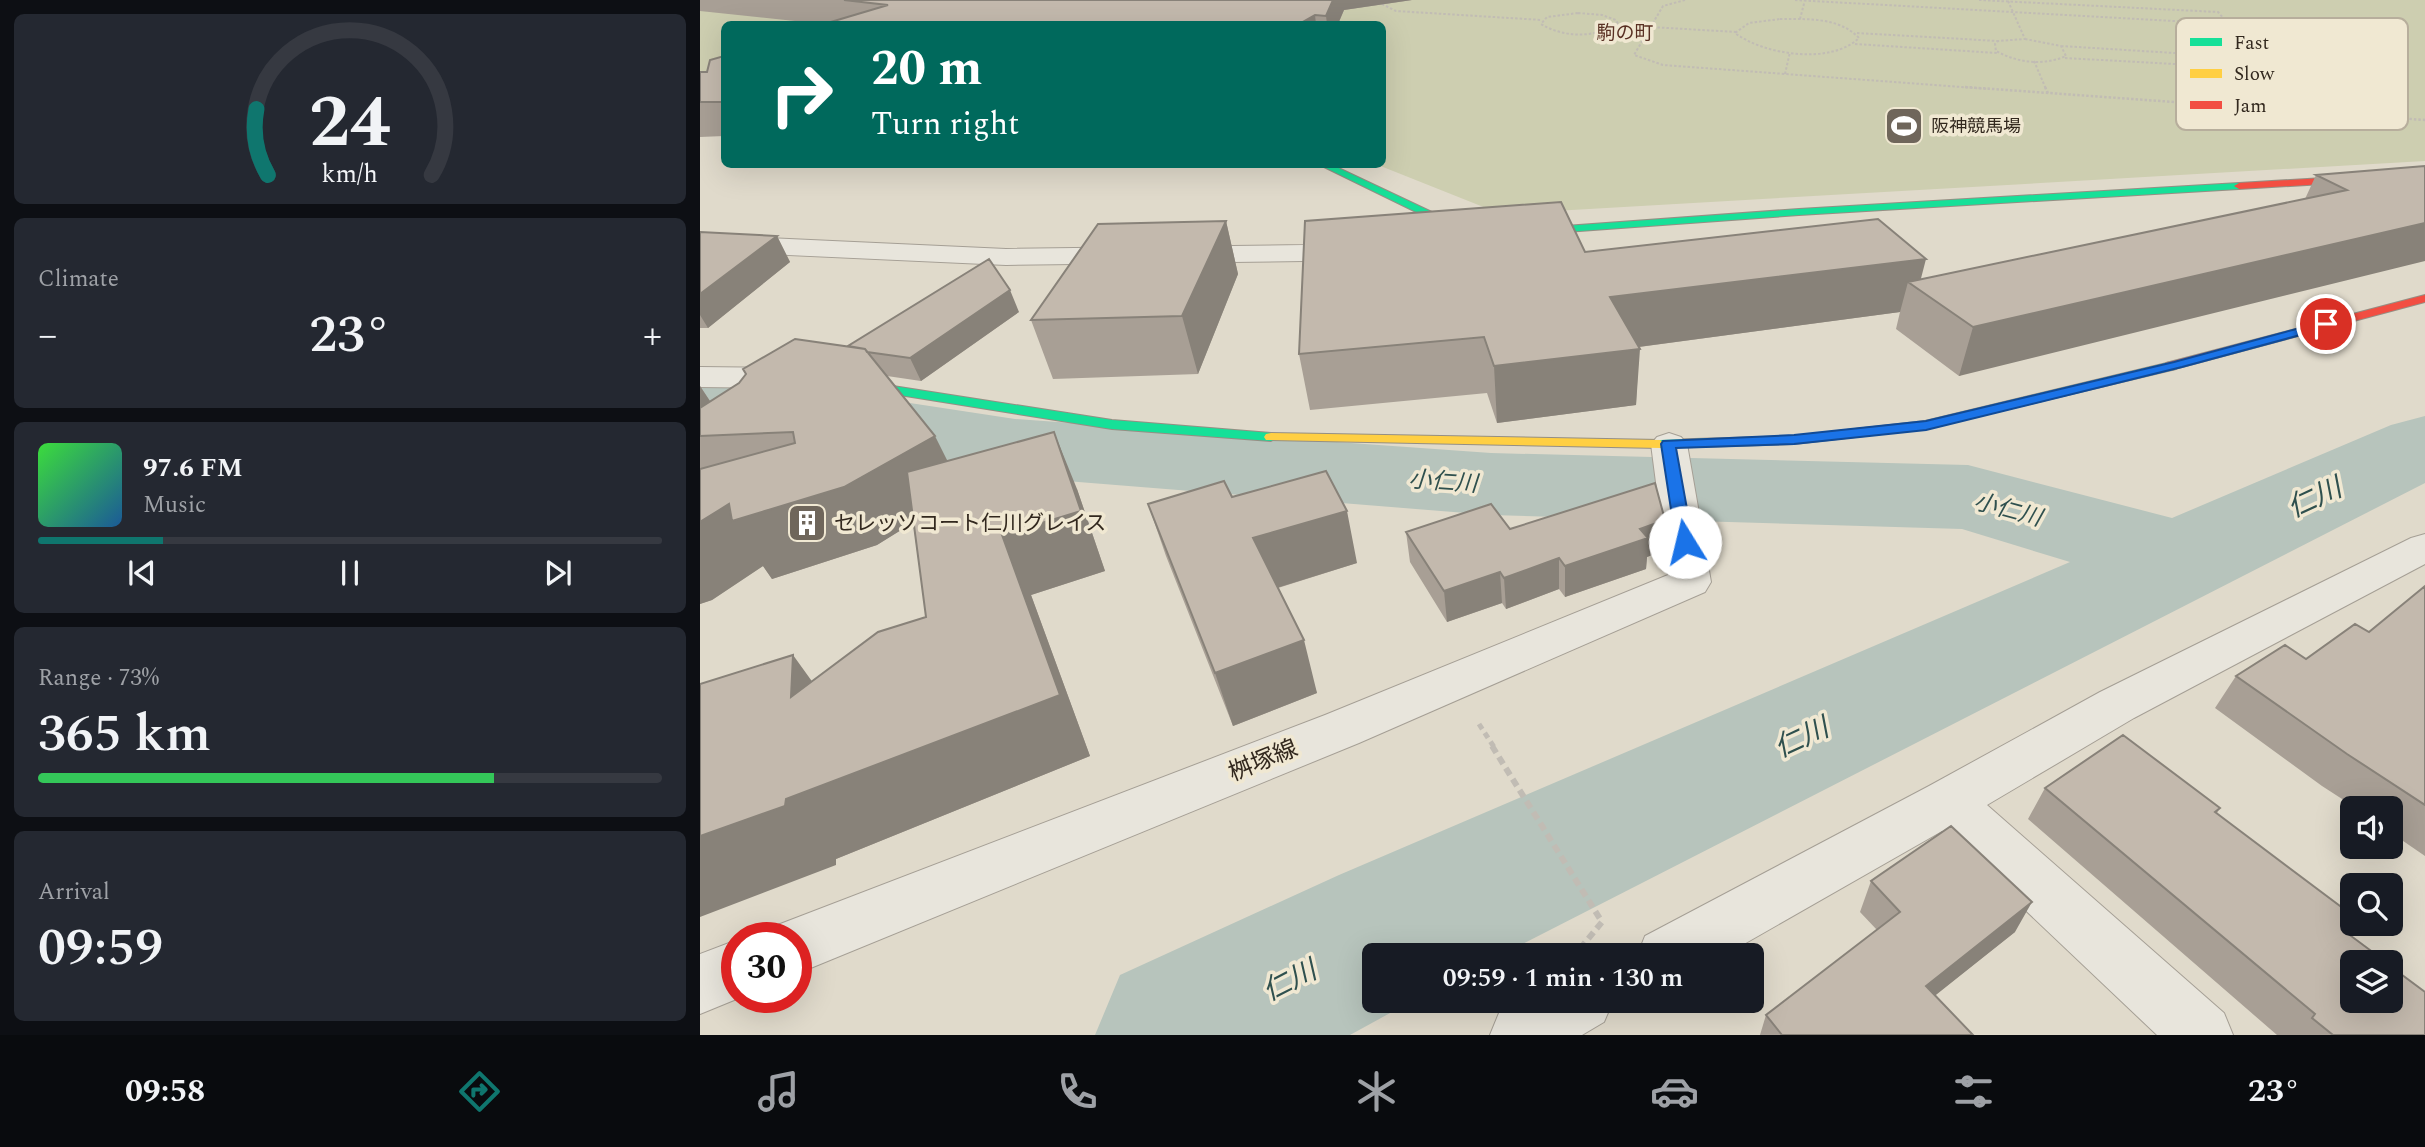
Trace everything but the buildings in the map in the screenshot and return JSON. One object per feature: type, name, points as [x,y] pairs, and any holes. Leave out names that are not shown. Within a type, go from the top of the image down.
[{"type":"street","points":[[1330,168],[1453,226],[1509,233]]},
{"type":"street","points":[[1429,240],[1799,212],[2425,174]]},
{"type":"street","points":[[700,243],[1006,257],[1304,253],[1375,245]]},
{"type":"street","points":[[700,377],[825,379],[1094,421],[1230,436],[1670,450],[1926,425],[2177,365],[2425,298]]},
{"type":"street","name":"桝塚線","points":[[812,940],[1342,729],[1690,582],[1670,450]]},
{"type":"street","points":[[1690,943],[2117,705],[2425,547]]},
{"type":"street","points":[[1947,802],[2202,1035]]},
{"type":"street","points":[[700,984],[721,976]]},
{"type":"street","points":[[1521,1035],[1561,1013]]},
{"type":"path","points":[[1685,0],[1663,6],[1634,55],[1662,65],[2176,102]]},
{"type":"path","points":[[1795,0],[2176,21]]},
{"type":"path","points":[[1800,19],[1805,0]]},
{"type":"path","points":[[1979,0],[2218,12],[2223,18]]},
{"type":"path","points":[[2008,1],[2025,39]]},
{"type":"path","points":[[1381,4],[1396,12],[1542,20],[1555,15],[1590,13],[1611,17],[1616,20],[1617,25]]},
{"type":"path","points":[[1542,20],[1544,27],[1551,30],[1573,33],[1598,32],[1617,25],[1736,32],[1747,23],[1800,19],[1834,24],[1856,33],[1997,41],[2025,39],[2061,46],[2176,53]]},
{"type":"path","points":[[1736,32],[1739,39],[1751,45],[1790,52],[1833,51],[1855,44],[2000,54],[2034,61],[2065,58],[2176,65]]},
{"type":"path","points":[[1855,44],[1859,38],[1856,33]]},
{"type":"path","points":[[1997,41],[1995,44],[2000,54]]},
{"type":"path","points":[[2061,46],[2065,58]]},
{"type":"path","points":[[1786,74],[1790,52]]},
{"type":"path","points":[[2034,61],[2048,93]]},
{"type":"path","points":[[1479,724],[1602,922],[1585,943]]},
{"type":"green space","name":"阪神競馬場","points":[[700,0],[2425,0],[2425,161],[1501,214],[1386,168],[1386,21],[721,21],[721,90],[700,90]]},
{"type":"waterway","name":"小仁川","points":[[700,405],[745,405],[1015,448],[1491,484],[1968,497],[2182,558]]},
{"type":"waterway","name":"仁川","points":[[1180,1035],[1394,928],[2425,445]]},
{"type":"traffic: fast","points":[[1330,168],[1453,226],[1509,233],[1799,212],[2239,186]]},
{"type":"traffic: fast","points":[[1660,444],[1794,440],[1925,425],[2171,366]]},
{"type":"traffic: fast","points":[[848,383],[1112,424],[1218,435],[1271,437]]},
{"type":"traffic: slow","points":[[1271,437],[1660,444]]},
{"type":"traffic: jam","points":[[2239,186],[2425,175]]},
{"type":"traffic: jam","points":[[2171,366],[2425,298]]},
{"type":"place","name":"阪神競馬場","points":[[1904,126]]},
{"type":"place","name":"セレッソコート仁川グレイス","points":[[807,523]]},
{"type":"district","name":"駒の町","points":[[1625,32]]},
{"type":"route","points":[[1685,542],[1668,444],[1794,440],[1926,425],[2177,365],[2326,324]]}]
